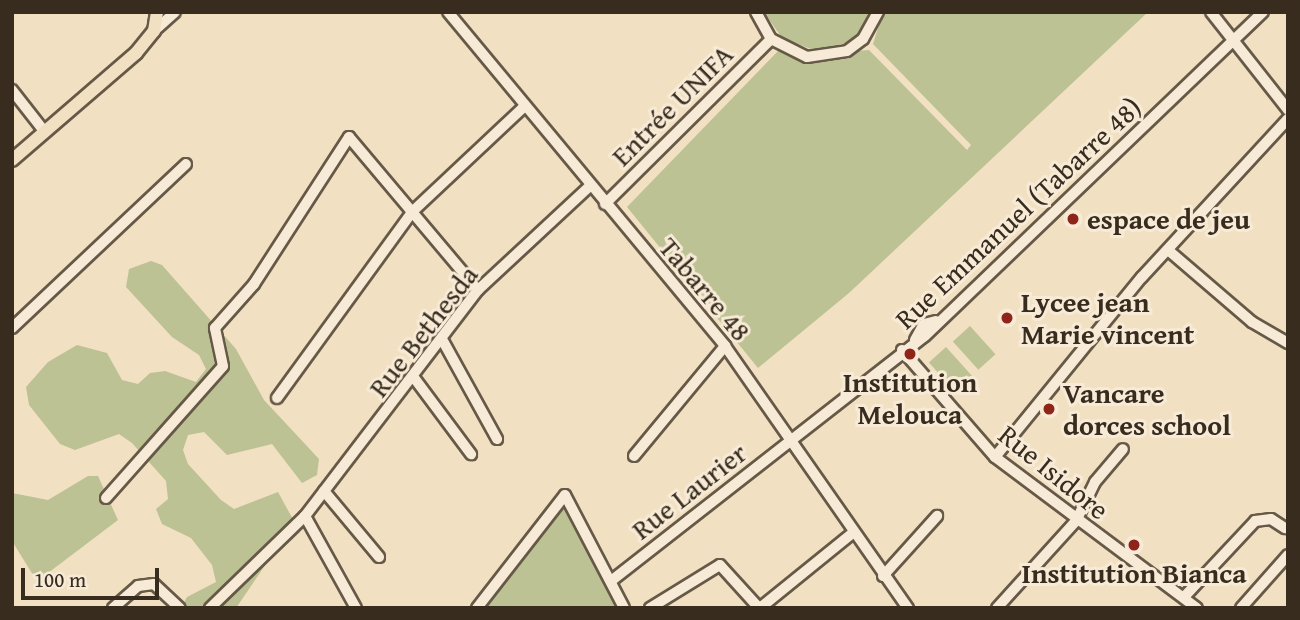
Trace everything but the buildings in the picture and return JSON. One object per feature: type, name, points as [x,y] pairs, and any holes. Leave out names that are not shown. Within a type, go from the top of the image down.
[{"type":"main road","points":[[15,152],[44,131],[154,31],[157,12]]},
{"type":"street","points":[[154,31],[175,12]]},
{"type":"street","points":[[757,12],[771,39],[788,51],[827,57],[863,38],[878,12]]},
{"type":"street","points":[[1211,12],[1288,110]]},
{"type":"street","name":"Rue Emmanuel (Tabarre 48)","points":[[795,438],[936,321],[1235,42],[1263,12]]},
{"type":"street","name":"Tabarre 48","points":[[453,14],[524,106],[725,346],[795,438],[854,532],[908,608]]},
{"type":"street","name":"Entrée UNIFA","points":[[605,204],[771,39]]},
{"type":"street","points":[[12,90],[44,131]]},
{"type":"street","points":[[276,398],[412,212],[524,106]]},
{"type":"street","points":[[995,457],[1168,250],[1288,120]]},
{"type":"street","points":[[106,498],[223,366],[226,355],[215,328],[254,284],[349,137],[478,290]]},
{"type":"street","points":[[12,328],[186,164]]},
{"type":"street","name":"Rue Bethesda","points":[[210,608],[305,516],[415,379],[478,290],[590,186]]},
{"type":"street","points":[[1168,250],[1252,322],[1288,342]]},
{"type":"street","points":[[443,341],[497,439]]},
{"type":"street","points":[[634,456],[725,346]]},
{"type":"street","name":"Rue Isidore","points":[[902,350],[995,457],[1076,521],[1197,608]]},
{"type":"street","points":[[415,379],[471,454]]},
{"type":"street","name":"Rue Laurier","points":[[611,581],[795,438]]},
{"type":"street","points":[[997,608],[1076,521],[1095,482],[1123,449]]},
{"type":"street","points":[[324,491],[379,557]]},
{"type":"street","points":[[477,608],[565,495],[624,608]]},
{"type":"street","points":[[305,516],[356,608]]},
{"type":"street","points":[[884,576],[937,516]]},
{"type":"street","points":[[1184,597],[1255,521],[1271,519],[1287,528]]},
{"type":"street","points":[[650,608],[720,565],[760,608],[854,532]]},
{"type":"street","points":[[1241,608],[1288,555]]},
{"type":"street","points":[[113,608],[138,586],[154,584],[180,608]]},
{"type":"green space","points":[[764,12],[875,12],[857,39],[819,52],[782,38]]},
{"type":"green space","points":[[883,12],[1148,12],[849,293],[758,368],[627,207],[780,49],[795,55],[869,50],[967,150],[971,145],[873,44]]},
{"type":"green space","points":[[151,261],[162,265],[236,349],[264,400],[319,459],[317,475],[302,483],[272,444],[227,455],[204,432],[188,435],[183,450],[188,464],[221,500],[234,509],[278,492],[300,532],[266,564],[236,608],[181,608],[187,597],[216,582],[212,565],[191,538],[162,524],[156,509],[168,499],[166,481],[132,443],[119,434],[75,450],[60,444],[29,405],[26,387],[48,362],[77,345],[107,353],[122,380],[138,384],[150,373],[165,371],[196,382],[206,369],[199,355],[172,337],[126,287],[129,269]]},
{"type":"green space","points":[[970,326],[995,354],[978,370],[953,341]]},
{"type":"green space","points":[[946,347],[972,376],[955,391],[929,362]]},
{"type":"green space","points":[[88,476],[98,476],[118,520],[48,573],[33,575],[12,541],[12,493],[48,500]]},
{"type":"green space","points":[[563,503],[618,608],[484,608]]},
{"type":"place","name":"espace de jeu","points":[[1073,219]]},
{"type":"place","name":"Lycee jean Marie vincent","points":[[1007,318]]},
{"type":"place","name":"Institution Melouca","points":[[910,354]]},
{"type":"place","name":"Vancare dorces school","points":[[1049,409]]},
{"type":"place","name":"Institution Bianca","points":[[1134,545]]}]
